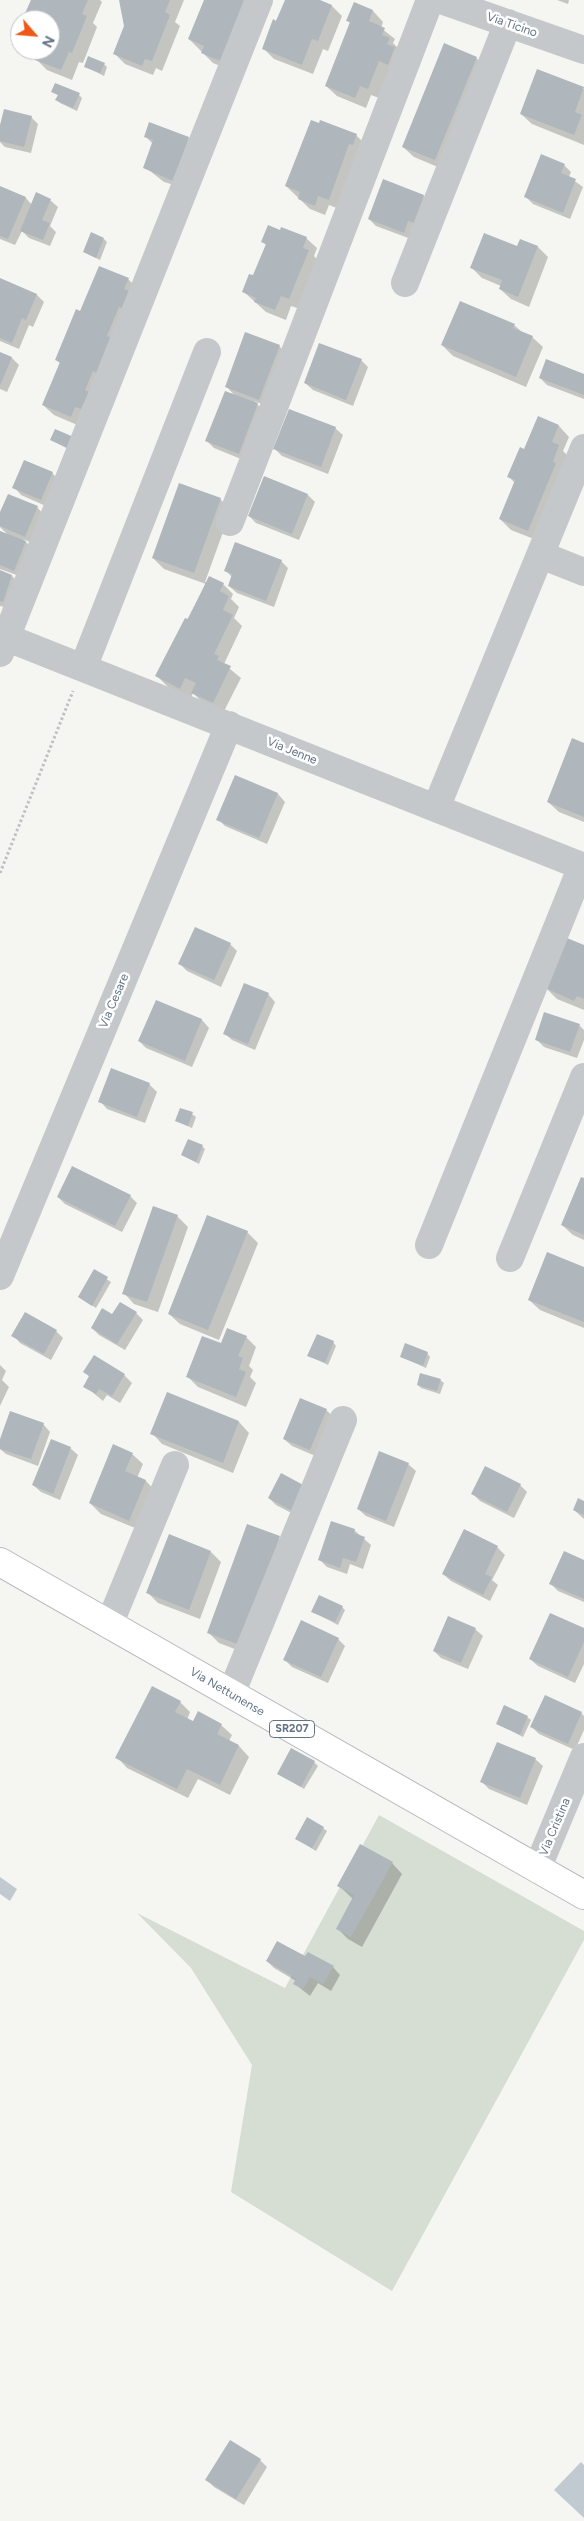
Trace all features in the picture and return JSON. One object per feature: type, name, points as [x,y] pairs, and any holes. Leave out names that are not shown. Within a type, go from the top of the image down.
[{"type":"main road","name":"Via Nettunense","points":[[2,1569],[109,1625],[584,1895]]},
{"type":"street","points":[[2,642],[259,0]]},
{"type":"street","points":[[230,522],[430,0]]},
{"type":"street","name":"Via Ticino","points":[[441,0],[584,50]]},
{"type":"street","points":[[405,283],[508,23]]},
{"type":"street","points":[[83,668],[206,352]]},
{"type":"street","points":[[436,808],[584,448]]},
{"type":"street","points":[[541,555],[584,572]]},
{"type":"street","name":"Via Jenne","points":[[2,642],[83,668],[583,866]]},
{"type":"street","name":"Via Cesare","points":[[0,1276],[229,725]]},
{"type":"street","points":[[429,1244],[583,866]]},
{"type":"street","points":[[510,1258],[584,1077]]},
{"type":"street","points":[[231,1694],[343,1420]]},
{"type":"street","points":[[109,1625],[175,1465]]},
{"type":"street","name":"Via Cristina","points":[[537,1869],[584,1757]]},
{"type":"path","points":[[0,873],[83,668]]},
{"type":"shaded area","points":[[379,1815],[584,1931],[584,1940],[392,2291],[231,2192],[252,2065],[191,1968],[137,1913],[285,1988]]},
{"type":"shaded area","points":[[0,1877],[17,1889],[10,1901],[0,1894]]},
{"type":"shaded area","points":[[581,2462],[584,2465],[584,2518],[554,2490]]},
{"type":"building","points":[[31,0],[88,0],[82,14],[87,16],[72,53],[69,52],[61,70],[35,60],[60,60],[60,10],[26,10]]},
{"type":"building","points":[[119,0],[170,0],[165,12],[170,15],[152,61],[145,59],[142,66],[113,54],[124,26]]},
{"type":"building","points":[[204,0],[251,0],[225,63],[201,53],[204,46],[188,39]]},
{"type":"building","points":[[285,0],[320,0],[332,5],[318,41],[312,39],[302,65],[262,49],[273,19],[276,21]]},
{"type":"building","points":[[354,2],[373,10],[369,21],[385,28],[382,35],[390,38],[387,44],[395,47],[388,65],[379,61],[368,89],[360,86],[355,98],[325,86],[350,22],[346,21]]},
{"type":"building","points":[[444,43],[477,57],[435,160],[402,147]]},
{"type":"building","points":[[88,56],[105,63],[100,73],[84,67]]},
{"type":"building","points":[[537,69],[584,87],[575,112],[582,115],[574,135],[520,114]]},
{"type":"building","points":[[55,83],[80,93],[73,108],[55,100],[58,95],[51,92]]},
{"type":"building","points":[[4,109],[32,116],[24,147],[0,141],[0,125]]},
{"type":"building","points":[[311,120],[319,123],[320,120],[357,134],[353,145],[349,144],[329,200],[318,196],[315,206],[298,199],[300,192],[285,186]]},
{"type":"building","points":[[149,122],[189,137],[173,181],[143,168],[153,140],[144,137]]},
{"type":"building","points":[[541,154],[565,164],[561,173],[576,179],[563,213],[524,197]]},
{"type":"building","points":[[383,179],[424,195],[414,223],[408,221],[404,233],[368,219]]},
{"type":"building","points":[[0,186],[26,197],[8,239],[0,236]]},
{"type":"building","points":[[36,192],[51,199],[42,220],[50,223],[43,240],[20,231]]},
{"type":"building","points":[[268,225],[280,230],[281,227],[307,237],[303,248],[309,250],[289,299],[281,296],[275,310],[254,302],[256,298],[242,292],[249,274],[253,275],[266,244],[261,242]]},
{"type":"building","points":[[91,232],[104,238],[96,258],[83,252]]},
{"type":"building","points":[[484,233],[517,246],[520,239],[538,246],[518,297],[499,289],[502,280],[470,268]]},
{"type":"building","points":[[99,266],[129,278],[124,289],[130,291],[122,308],[119,307],[107,336],[114,339],[99,374],[93,371],[85,390],[89,392],[81,409],[75,407],[71,417],[42,405],[60,362],[55,360],[76,309],[80,311]]},
{"type":"building","points":[[0,278],[37,294],[26,320],[22,318],[12,343],[0,338]]},
{"type":"building","points":[[460,301],[515,324],[513,328],[533,336],[516,377],[441,345]]},
{"type":"building","points":[[245,332],[280,345],[259,400],[225,387]]},
{"type":"building","points":[[319,343],[362,359],[346,400],[304,383]]},
{"type":"building","points":[[0,352],[12,357],[0,386]]},
{"type":"building","points":[[546,359],[584,374],[584,395],[539,378]]},
{"type":"building","points":[[225,391],[258,403],[239,454],[205,441]]},
{"type":"building","points":[[289,409],[336,427],[321,467],[273,449]]},
{"type":"building","points":[[538,416],[559,425],[552,442],[559,445],[553,462],[556,463],[528,531],[499,519],[515,480],[507,477],[520,447],[524,449]]},
{"type":"building","points":[[55,429],[76,438],[70,449],[50,440]]},
{"type":"building","points":[[24,460],[53,472],[41,500],[12,488]]},
{"type":"building","points":[[264,476],[308,494],[292,534],[248,516]]},
{"type":"building","points":[[179,483],[221,498],[194,573],[152,558]]},
{"type":"building","points":[[8,494],[38,506],[25,537],[0,526],[0,512]]},
{"type":"building","points":[[0,531],[26,541],[14,571],[0,565]]},
{"type":"building","points":[[235,542],[282,560],[266,601],[228,586],[232,574],[224,571]]},
{"type":"building","points":[[0,570],[12,575],[3,602],[0,601]]},
{"type":"building","points":[[209,576],[224,583],[220,591],[229,596],[223,610],[233,615],[214,654],[219,656],[217,660],[231,666],[213,703],[191,693],[196,683],[185,678],[180,689],[155,676],[185,618],[188,619]]},
{"type":"building","points":[[572,738],[584,743],[584,817],[547,802]]},
{"type":"building","points":[[235,775],[278,793],[259,838],[216,820]]},
{"type":"building","points":[[195,927],[231,943],[214,980],[178,964]]},
{"type":"building","points":[[567,938],[584,945],[584,999],[577,996],[574,1001],[545,988]]},
{"type":"building","points":[[244,983],[269,993],[248,1044],[223,1034]]},
{"type":"building","points":[[156,1000],[202,1019],[185,1061],[138,1041]]},
{"type":"building","points":[[544,1012],[580,1024],[570,1052],[535,1040]]},
{"type":"building","points":[[111,1068],[150,1083],[137,1117],[98,1102]]},
{"type":"building","points":[[180,1108],[193,1112],[188,1126],[175,1121]]},
{"type":"building","points":[[188,1139],[203,1145],[196,1162],[181,1155]]},
{"type":"building","points":[[72,1166],[131,1195],[115,1226],[57,1197]]},
{"type":"building","points":[[581,1177],[584,1178],[584,1235],[561,1225]]},
{"type":"building","points":[[153,1206],[178,1215],[147,1302],[122,1294]]},
{"type":"building","points":[[207,1215],[248,1231],[208,1330],[168,1314]]},
{"type":"building","points":[[547,1252],[584,1267],[584,1322],[528,1300]]},
{"type":"building","points":[[94,1269],[108,1277],[92,1306],[78,1297]]},
{"type":"building","points":[[120,1302],[137,1312],[117,1344],[91,1328],[102,1308],[112,1314]]},
{"type":"building","points":[[25,1312],[57,1330],[44,1354],[11,1336]]},
{"type":"building","points":[[227,1328],[247,1336],[238,1356],[243,1358],[239,1369],[246,1372],[236,1397],[186,1377],[202,1336],[221,1343]]},
{"type":"building","points":[[317,1334],[334,1341],[325,1363],[307,1356]]},
{"type":"building","points":[[405,1343],[428,1352],[423,1366],[400,1357]]},
{"type":"building","points":[[94,1355],[125,1374],[112,1396],[99,1389],[96,1394],[83,1387],[89,1376],[83,1372]]},
{"type":"building","points":[[420,1373],[441,1379],[437,1391],[417,1385]]},
{"type":"building","points":[[167,1392],[239,1421],[223,1463],[150,1434]]},
{"type":"building","points":[[300,1398],[327,1409],[310,1450],[283,1439]]},
{"type":"building","points":[[10,1411],[44,1423],[31,1459],[0,1449],[0,1439]]},
{"type":"building","points":[[51,1439],[71,1447],[53,1494],[32,1485]]},
{"type":"building","points":[[113,1444],[133,1453],[125,1471],[146,1480],[129,1521],[89,1503]]},
{"type":"building","points":[[379,1451],[409,1463],[386,1521],[357,1509]]},
{"type":"building","points":[[485,1466],[521,1484],[507,1512],[471,1494]]},
{"type":"building","points":[[281,1473],[309,1488],[296,1513],[268,1498]]},
{"type":"building","points":[[578,1498],[584,1501],[584,1515],[573,1510]]},
{"type":"building","points":[[331,1521],[355,1529],[354,1533],[365,1537],[356,1562],[343,1558],[340,1568],[318,1560]]},
{"type":"building","points":[[247,1524],[280,1536],[240,1645],[207,1633]]},
{"type":"building","points":[[464,1529],[498,1546],[485,1574],[492,1577],[483,1595],[442,1574]]},
{"type":"building","points":[[169,1534],[211,1551],[189,1610],[146,1593]]},
{"type":"building","points":[[564,1551],[584,1560],[584,1599],[549,1584]]},
{"type":"building","points":[[319,1595],[343,1606],[335,1622],[311,1612]]},
{"type":"building","points":[[550,1613],[584,1628],[584,1642],[568,1677],[529,1659]]},
{"type":"building","points":[[448,1616],[476,1628],[461,1663],[433,1651]]},
{"type":"building","points":[[301,1620],[339,1638],[321,1677],[283,1660]]},
{"type":"building","points":[[152,1686],[181,1701],[175,1712],[193,1721],[198,1711],[222,1724],[217,1734],[239,1745],[220,1785],[187,1769],[177,1789],[115,1758]]},
{"type":"building","points":[[545,1695],[582,1712],[568,1744],[530,1727]]},
{"type":"building","points":[[504,1705],[528,1716],[520,1735],[496,1724]]},
{"type":"building","points":[[497,1742],[536,1758],[520,1798],[480,1782]]},
{"type":"building","points":[[291,1748],[315,1761],[301,1787],[277,1774]]},
{"type":"building","points":[[307,1817],[324,1827],[312,1848],[295,1839]]},
{"type":"building","points":[[360,1844],[393,1862],[351,1937],[336,1929],[354,1895],[337,1886]]},
{"type":"building","points":[[277,1941],[305,1956],[308,1952],[334,1966],[323,1984],[310,1977],[303,1989],[293,1984],[296,1979],[266,1961]]},
{"type":"building","points":[[230,2440],[261,2459],[236,2499],[205,2480]]}]
